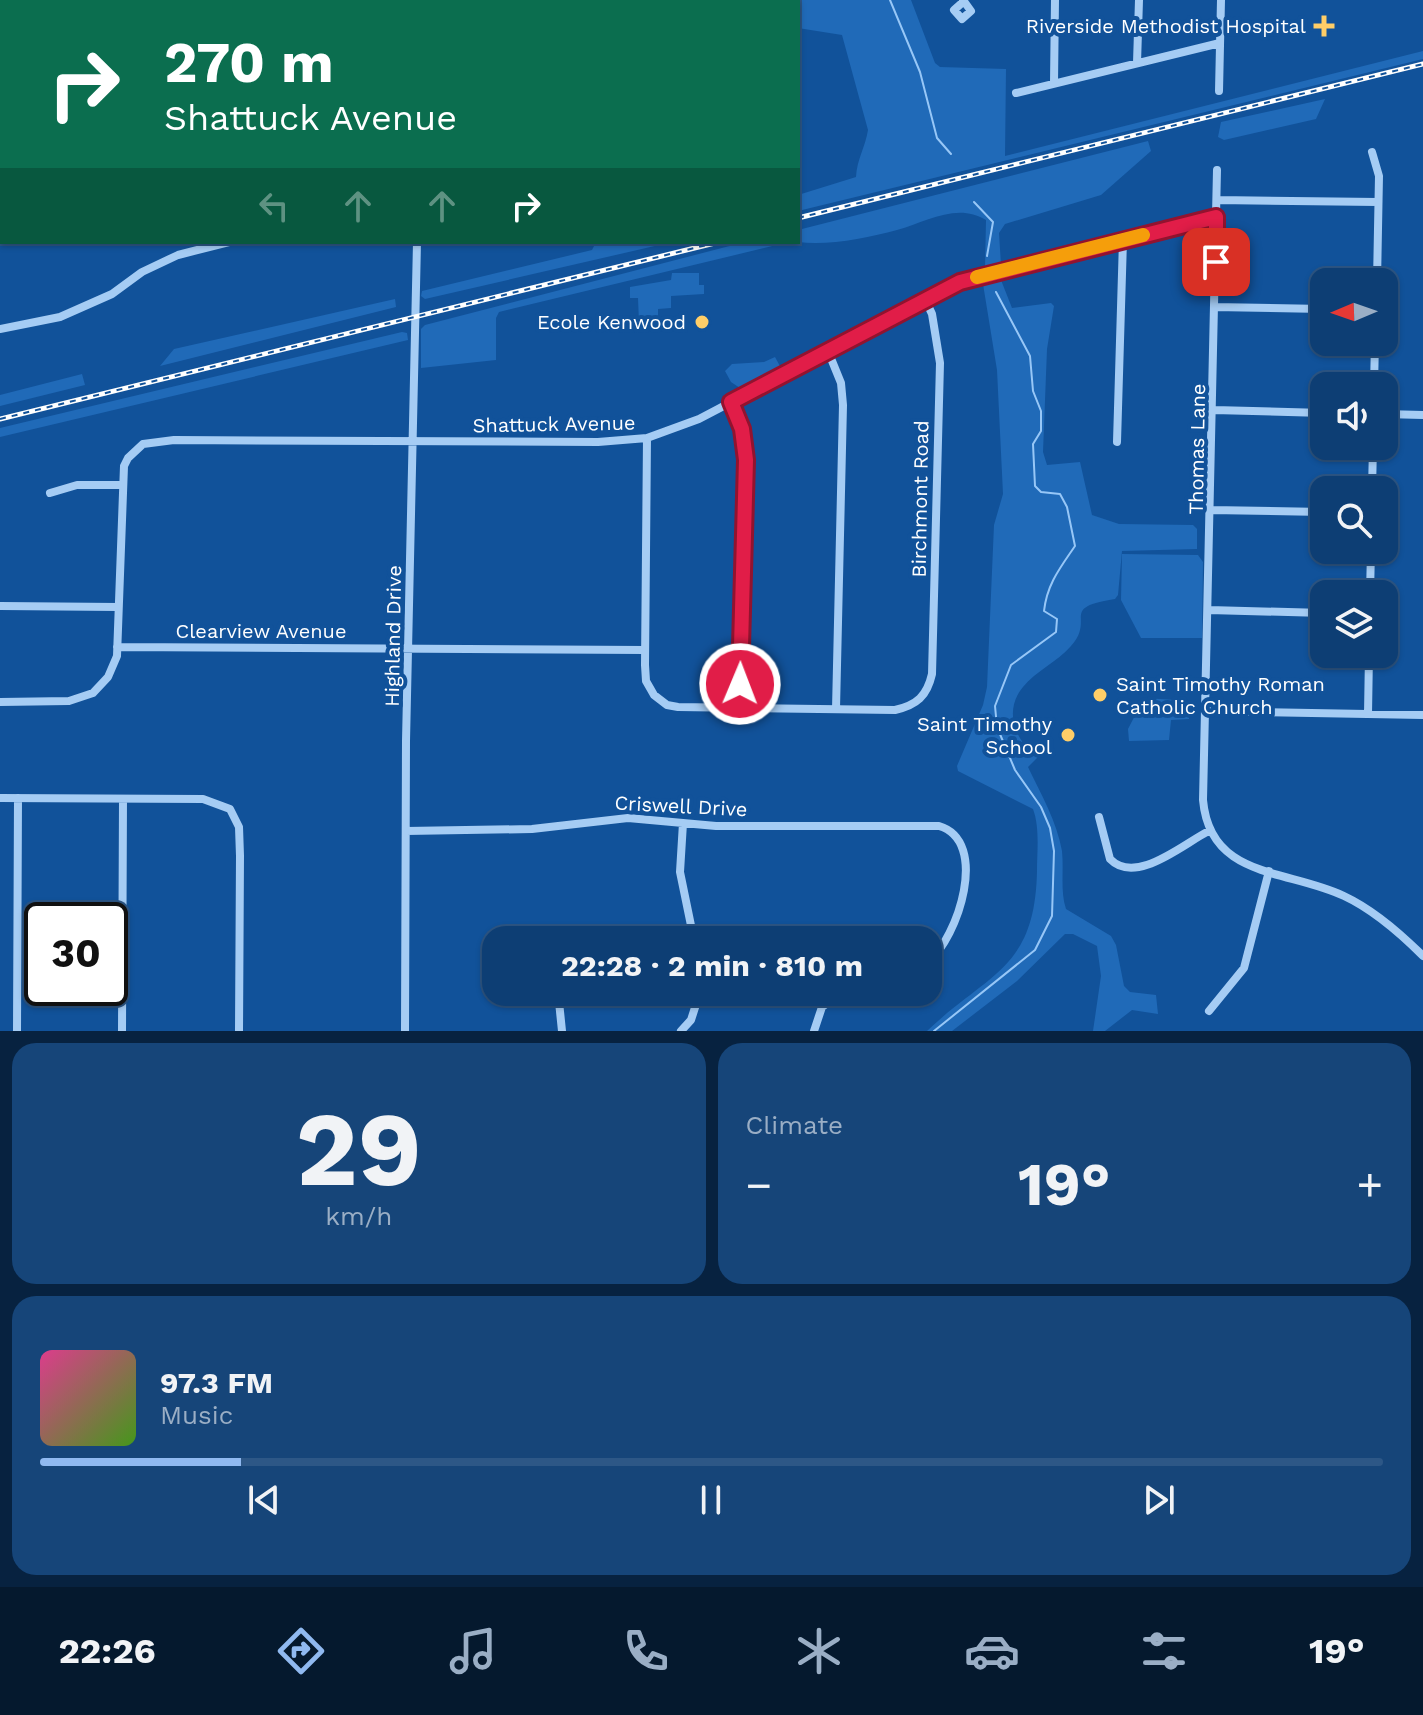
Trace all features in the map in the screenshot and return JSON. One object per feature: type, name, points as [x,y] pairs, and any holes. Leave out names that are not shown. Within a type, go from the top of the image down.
[{"type":"street","points":[[1054,83],[1055,0]]},
{"type":"street","points":[[1137,63],[1139,0]]},
{"type":"street","points":[[1219,91],[1221,0]]},
{"type":"street","points":[[1016,93],[1220,43]]},
{"type":"street","points":[[1372,152],[1379,176],[1377,268]]},
{"type":"street","name":"Thomas Lane","points":[[1209,831],[1203,800],[1217,170]]},
{"type":"street","points":[[1217,200],[1378,202]]},
{"type":"street","name":"Shattuck Avenue","points":[[121,485],[124,466],[135,450],[154,441],[598,442],[647,438],[731,402],[925,299],[985,275],[1216,217]]},
{"type":"street","points":[[1117,442],[1123,240]]},
{"type":"street","points":[[0,329],[60,317],[112,294],[142,272],[178,255],[221,244]]},
{"type":"street","name":"Highland Drive","points":[[405,1031],[408,648],[417,244]]},
{"type":"street","name":"Birchmont Road","points":[[836,709],[895,710],[922,699],[932,674],[940,363],[932,314],[925,299]]},
{"type":"street","points":[[1214,307],[1310,309]]},
{"type":"street","points":[[647,438],[645,650],[646,681],[654,695],[667,705],[678,707],[836,709],[843,405],[841,383],[828,351]]},
{"type":"street","points":[[731,402],[742,429],[746,460],[740,708]]},
{"type":"street","points":[[1214,410],[1310,413]]},
{"type":"street","points":[[1398,414],[1423,415]]},
{"type":"street","points":[[0,702],[69,701],[93,693],[108,677],[117,647],[121,485],[77,485],[50,493]]},
{"type":"street","points":[[1211,510],[1310,512]]},
{"type":"street","points":[[0,606],[118,607]]},
{"type":"street","points":[[1209,610],[1310,613]]},
{"type":"street","name":"Clearview Avenue","points":[[117,647],[645,650]]},
{"type":"street","points":[[1368,714],[1369,668]]},
{"type":"street","points":[[1206,711],[1423,715]]},
{"type":"street","points":[[0,798],[203,799],[230,809],[239,827],[240,841],[239,1031]]},
{"type":"street","points":[[17,1031],[18,798]]},
{"type":"street","points":[[122,1031],[123,799]]},
{"type":"street","points":[[1099,817],[1110,859],[1124,867],[1154,863],[1209,831],[1228,856],[1348,897],[1385,922],[1423,956]]},
{"type":"street","name":"Criswell Drive","points":[[406,831],[532,829],[628,818],[683,823],[939,826],[953,832],[963,856],[961,911],[942,950]]},
{"type":"street","points":[[683,823],[680,872],[691,926]]},
{"type":"street","points":[[1209,1011],[1244,968],[1269,871]]},
{"type":"street","points":[[559,1006],[562,1031]]},
{"type":"street","points":[[681,1031],[691,1020],[696,1006]]},
{"type":"street","points":[[814,1031],[823,1006]]},
{"type":"shaded area","points":[[800,0],[911,0],[935,63],[940,67],[1006,69],[1005,156],[1423,51],[1423,59],[800,211],[800,194],[856,177],[868,130],[842,35],[800,28]]},
{"type":"shaded area","points":[[1325,99],[1316,119],[1224,140],[1218,137],[1221,122]]},
{"type":"shaded area","points":[[1148,141],[1151,151],[1101,195],[1005,224],[999,233],[1001,265],[985,269],[986,220],[975,215],[942,215],[897,230],[835,242],[800,242],[800,229]]},
{"type":"shaded area","points":[[595,244],[663,244],[425,299],[421,296],[422,291],[592,250]]},
{"type":"shaded area","points":[[737,244],[781,244],[499,312],[496,318],[496,360],[421,368],[421,329],[425,325]]},
{"type":"shaded area","points":[[672,273],[699,273],[699,285],[704,285],[704,294],[671,296],[671,308],[658,309],[658,323],[639,323],[638,298],[630,298],[630,287],[671,280]]},
{"type":"shaded area","points":[[999,275],[1012,308],[1051,303],[1054,306],[1047,349],[1043,452],[1047,465],[1080,462],[1092,515],[1119,524],[1193,525],[1197,529],[1197,549],[1122,551],[1118,595],[1115,599],[1098,602],[1083,610],[1078,636],[1071,646],[1028,681],[1014,706],[1014,725],[1018,734],[1038,757],[1028,767],[1060,840],[1066,909],[1111,936],[1116,945],[1124,986],[1130,992],[1156,995],[1158,1014],[1132,1010],[1105,1031],[1093,1031],[1101,976],[1097,946],[1073,934],[1065,934],[1017,981],[952,1031],[927,1031],[989,981],[1018,950],[1028,929],[1034,904],[1038,840],[1033,809],[958,771],[957,766],[983,705],[987,687],[994,525],[1003,494],[997,370],[983,284],[985,277]]},
{"type":"shaded area","points":[[395,299],[396,307],[160,366],[174,349]]},
{"type":"shaded area","points":[[407,333],[408,340],[0,437],[0,428]]},
{"type":"shaded area","points":[[775,357],[781,368],[740,388],[731,382],[725,371],[732,364],[764,362]]},
{"type":"shaded area","points":[[82,374],[85,385],[0,406],[0,395]]},
{"type":"shaded area","points":[[1122,554],[1198,555],[1203,562],[1202,638],[1141,638],[1121,600]]},
{"type":"shaded area","points":[[1144,698],[1175,700],[1189,709],[1189,719],[1171,720],[1169,740],[1129,741],[1128,729]]},
{"type":"waterway","points":[[890,0],[920,72],[937,138],[951,154]]},
{"type":"waterway","points":[[974,202],[993,222],[987,256]]},
{"type":"waterway","points":[[934,1031],[1035,950],[1052,916],[1054,851],[1050,828],[1041,807],[1015,770],[997,727],[995,706],[1011,665],[1056,632],[1057,619],[1044,611],[1046,601],[1055,577],[1075,546],[1067,507],[1060,494],[1041,492],[1035,486],[1033,444],[1041,431],[1041,411],[1033,391],[1030,356],[996,292]]},
{"type":"railway","points":[[800,218],[1423,64]]},
{"type":"railway","points":[[0,419],[711,244]]},
{"type":"slow traffic","points":[[977,277],[1143,235]]},
{"type":"place","name":"Riverside Methodist Hospital","points":[[1324,26]]},
{"type":"place","name":"Ecole Kenwood","points":[[702,322]]},
{"type":"place","name":"Saint Timothy Roman Catholic Church","points":[[1100,695]]},
{"type":"place","name":"Saint Timothy School","points":[[1068,735]]},
{"type":"route","points":[[740,684],[746,460],[742,429],[731,402],[960,282],[1216,217],[1216,262]]}]
